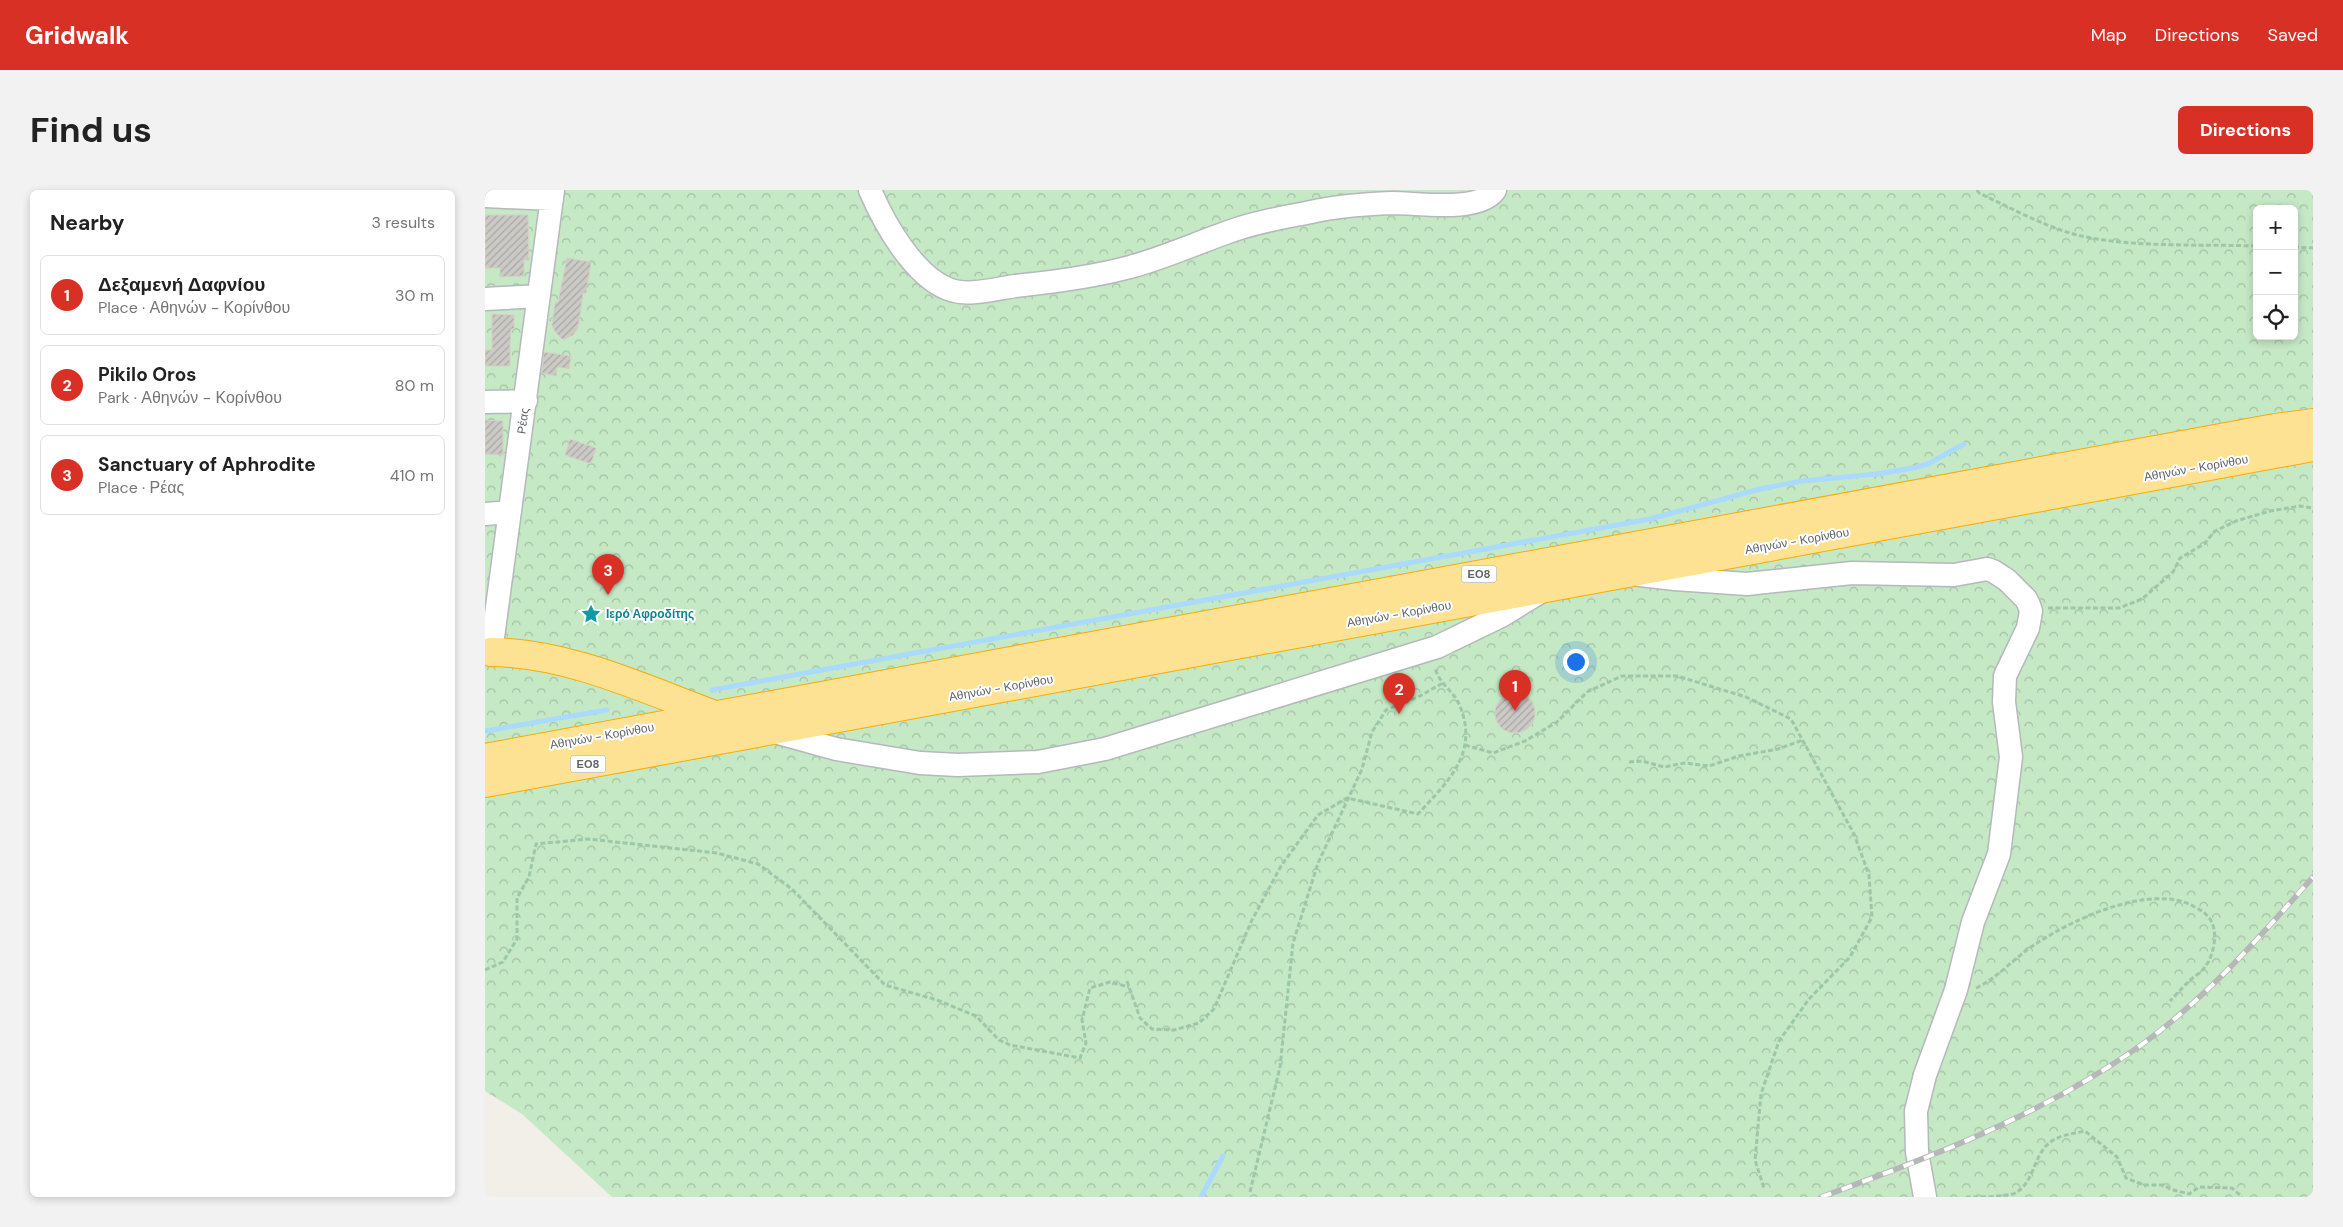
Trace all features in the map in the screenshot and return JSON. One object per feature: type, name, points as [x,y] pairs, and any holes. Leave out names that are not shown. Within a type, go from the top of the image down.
[{"type":"highway","name":"Αθηνών - Κορίνθου","points":[[485,758],[2275,428],[2313,423]]},
{"type":"highway","name":"Αθηνών - Κορίνθου","points":[[485,783],[2313,447]]},
{"type":"highway","points":[[488,653],[535,656],[597,672],[715,715]]},
{"type":"street","points":[[870,190],[892,231],[908,255],[927,277],[949,290],[973,292],[1055,282],[1130,267],[1184,251],[1238,229],[1314,211],[1394,203],[1466,203],[1483,199],[1495,190]]},
{"type":"street","points":[[485,196],[552,195]]},
{"type":"street","name":"Ρέας","points":[[488,653],[526,401],[552,195]]},
{"type":"street","points":[[485,299],[539,296]]},
{"type":"street","points":[[485,402],[526,401]]},
{"type":"street","points":[[485,514],[510,512]]},
{"type":"street","points":[[1626,572],[1675,580],[1747,584],[1852,573],[1954,575],[1987,569],[2007,580],[2026,599],[2031,611],[2028,628],[2005,676],[2005,702],[2011,757],[1999,854],[1973,922],[1956,990],[1925,1075],[1916,1111],[1917,1152],[1925,1197]]},
{"type":"street","points":[[767,731],[836,749],[919,763],[958,765],[1039,762],[1105,749],[1431,650],[1501,616],[1525,603],[1548,587]]},
{"type":"path","points":[[1977,190],[1979,193],[2050,225],[2076,234],[2107,241],[2253,246]]},
{"type":"path","points":[[2298,248],[2313,248]]},
{"type":"path","points":[[2031,611],[2057,608],[2119,608],[2142,599],[2173,572],[2180,558],[2205,544],[2215,531],[2236,521],[2270,511],[2300,506],[2313,508]]},
{"type":"path","points":[[1127,981],[1140,1018],[1152,1029],[1174,1030],[1199,1023],[1214,1009],[1251,922],[1281,866],[1318,815],[1347,798],[1418,814],[1461,763],[1467,732],[1460,704],[1437,676],[1431,650]]},
{"type":"path","points":[[1465,745],[1493,753],[1525,741],[1557,722],[1587,692],[1622,676],[1677,676],[1746,697],[1791,719],[1854,834],[1869,875],[1872,917],[1850,957],[1809,999],[1779,1041],[1761,1094],[1755,1160],[1764,1188]]},
{"type":"path","points":[[1250,1192],[1280,1067],[1293,942],[1318,863],[1362,769],[1372,732],[1386,710],[1417,697],[1443,683]]},
{"type":"path","points":[[1629,762],[1642,761],[1665,767],[1685,763],[1709,766],[1739,756],[1778,750],[1803,740]]},
{"type":"path","points":[[485,970],[503,962],[517,939],[517,898],[529,877],[536,844],[588,839],[717,853],[758,864],[792,889],[885,985],[937,1000],[969,1012],[976,1016],[999,1040],[1010,1044],[1081,1058],[1085,1043],[1082,1020],[1089,988],[1110,982],[1129,987]]},
{"type":"path","points":[[1956,990],[1975,989],[1987,983],[2005,966],[2054,932],[2134,900],[2172,898],[2186,902],[2203,912],[2213,924],[2214,934],[2213,946],[2205,967],[2170,1001]]},
{"type":"path","points":[[1967,1197],[2002,1197],[2013,1194],[2028,1180],[2042,1151],[2048,1144],[2057,1138],[2085,1131],[2117,1157],[2126,1178],[2134,1182],[2144,1185],[2163,1185],[2189,1194],[2199,1187],[2232,1188],[2242,1197]]},
{"type":"green space","points":[[485,190],[2313,190],[2313,1197],[612,1197],[522,1114],[485,1091]]},
{"type":"building","points":[[485,215],[528,215],[529,260],[524,260],[524,276],[500,277],[500,268],[485,268]]},
{"type":"building","points":[[567,258],[591,262],[586,293],[583,293],[578,328],[573,335],[563,340],[555,332],[552,325],[555,302],[558,302]]},
{"type":"building","points":[[492,314],[514,315],[514,329],[511,329],[510,366],[485,366],[485,350],[492,350]]},
{"type":"building","points":[[544,352],[571,356],[569,369],[557,367],[556,376],[542,373]]},
{"type":"building","points":[[485,420],[503,421],[503,455],[485,454]]},
{"type":"building","points":[[570,439],[596,448],[591,464],[565,455]]},
{"type":"building","points":[[1519,693],[1526,696],[1532,702],[1535,713],[1534,721],[1526,730],[1519,733],[1511,733],[1504,730],[1496,721],[1495,709],[1498,702],[1507,694]]},
{"type":"waterway","points":[[712,690],[1650,519],[1760,489],[1802,481],[1877,474],[1913,468],[1928,464],[1964,444]]},
{"type":"waterway","points":[[485,731],[607,710]]},
{"type":"waterway","points":[[1201,1197],[1223,1156]]},
{"type":"railway","points":[[1821,1197],[1902,1167],[1982,1134],[2022,1115],[2098,1074],[2159,1032],[2206,991],[2251,946],[2313,877]]},
{"type":"place","name":"Sanctuary of Aphrodite","points":[[608,595]]},
{"type":"place","name":"Ιερό Αφροδίτης","points":[[591,614]]},
{"type":"place","name":"Δεξαμενή Δαφνίου","points":[[1515,711]]},
{"type":"place","name":"Pikilo Oros","points":[[1399,714]]}]
